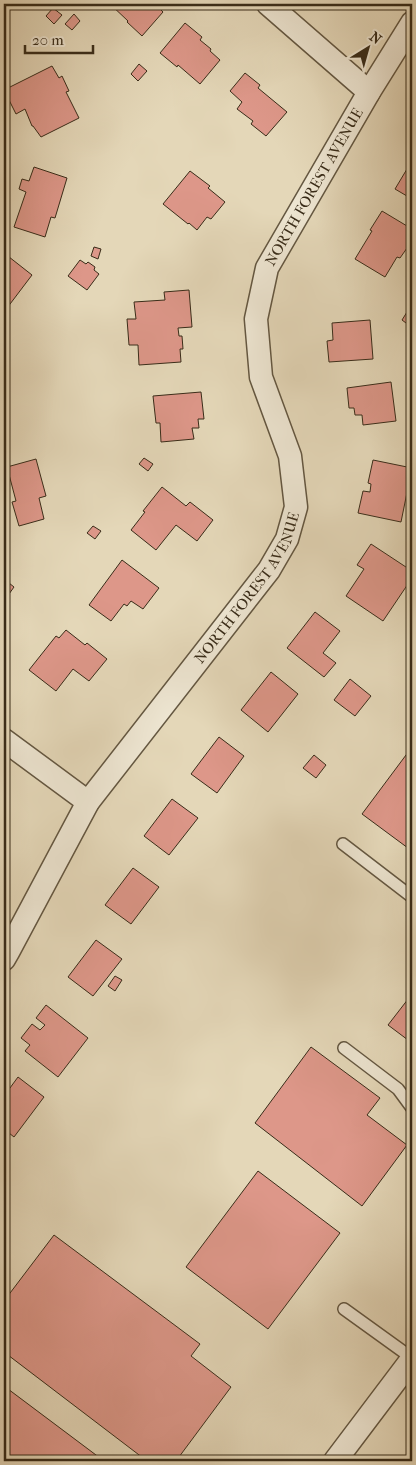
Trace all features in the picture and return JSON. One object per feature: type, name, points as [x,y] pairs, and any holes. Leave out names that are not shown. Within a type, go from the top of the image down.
[{"type":"street","points":[[268,4],[370,92]]},
{"type":"street","name":"NORTH FOREST AVENUE","points":[[4,959],[88,802],[269,570],[286,539],[296,507],[290,456],[261,377],[256,319],[267,268],[412,23]]},
{"type":"street","points":[[4,740],[88,802]]},
{"type":"street","points":[[335,1461],[412,1358]]},
{"type":"lane","points":[[342,844],[412,897]]},
{"type":"lane","points":[[344,1048],[398,1089],[412,1108]]},
{"type":"lane","points":[[344,1309],[412,1358]]},
{"type":"building","points":[[110,4],[155,4],[163,12],[142,36]]},
{"type":"building","points":[[53,8],[62,15],[54,24],[46,16]]},
{"type":"building","points":[[74,14],[80,21],[72,30],[65,24]]},
{"type":"building","points":[[185,23],[202,37],[200,40],[220,60],[200,84],[178,65],[177,67],[160,53]]},
{"type":"building","points":[[139,64],[147,71],[138,81],[131,74]]},
{"type":"building","points":[[52,66],[59,78],[62,76],[69,91],[66,92],[79,118],[41,137],[32,126],[25,109],[16,114],[4,90]]},
{"type":"building","points":[[245,73],[260,85],[258,88],[287,112],[266,136],[251,124],[253,121],[237,109],[242,102],[230,91]]},
{"type":"building","points":[[34,167],[67,178],[55,218],[51,217],[45,237],[14,227],[26,192],[19,189],[22,179],[29,181]]},
{"type":"building","points":[[407,169],[412,173],[412,199],[395,189]]},
{"type":"building","points":[[190,171],[210,186],[208,188],[225,202],[211,219],[207,217],[197,230],[163,204]]},
{"type":"building","points":[[382,211],[412,229],[412,241],[400,258],[397,257],[385,277],[355,259]]},
{"type":"building","points":[[94,247],[101,249],[98,259],[91,256]]},
{"type":"building","points":[[4,253],[32,275],[4,312]]},
{"type":"building","points":[[80,260],[86,264],[88,262],[95,267],[94,270],[99,274],[87,290],[68,276]]},
{"type":"building","points":[[189,290],[192,327],[178,328],[179,336],[182,336],[181,362],[139,365],[138,345],[129,345],[127,319],[136,319],[134,302],[165,300],[164,292]]},
{"type":"building","points":[[407,312],[412,315],[410,326],[402,320]]},
{"type":"building","points":[[370,320],[373,359],[329,362],[327,341],[333,340],[332,323]]},
{"type":"building","points":[[391,382],[396,421],[363,425],[362,415],[355,415],[354,408],[349,408],[347,388]]},
{"type":"building","points":[[201,392],[204,419],[198,419],[199,428],[192,428],[194,439],[161,442],[160,423],[156,423],[153,396]]},
{"type":"building","points":[[144,458],[153,464],[148,471],[139,464]]},
{"type":"building","points":[[36,459],[46,496],[39,498],[44,519],[19,526],[12,502],[16,501],[7,467]]},
{"type":"building","points":[[373,460],[412,468],[401,522],[358,513],[363,491],[370,492],[371,484],[368,483]]},
{"type":"building","points":[[162,487],[186,506],[190,502],[213,520],[197,541],[176,525],[156,550],[131,530]]},
{"type":"building","points":[[93,526],[101,531],[95,539],[87,533]]},
{"type":"building","points":[[371,544],[412,571],[412,578],[383,621],[346,596],[364,569],[357,565]]},
{"type":"building","points":[[122,560],[159,588],[143,609],[131,601],[127,606],[124,604],[111,621],[89,605]]},
{"type":"building","points":[[4,579],[14,587],[4,601]]},
{"type":"building","points":[[315,612],[340,631],[323,653],[336,663],[324,677],[287,648]]},
{"type":"building","points":[[66,630],[85,645],[87,643],[107,659],[89,681],[73,669],[56,691],[29,670],[56,636],[59,638]]},
{"type":"building","points":[[271,672],[298,694],[268,732],[241,710]]},
{"type":"building","points":[[350,679],[371,696],[355,716],[334,700]]},
{"type":"building","points":[[219,737],[244,756],[217,793],[191,774]]},
{"type":"building","points":[[412,747],[412,851],[362,814]]},
{"type":"building","points":[[314,755],[326,765],[316,778],[303,768]]},
{"type":"building","points":[[172,799],[198,818],[169,855],[144,836]]},
{"type":"building","points":[[133,868],[159,887],[131,924],[105,905]]},
{"type":"building","points":[[96,940],[122,959],[93,996],[68,977]]},
{"type":"building","points":[[115,976],[122,980],[115,991],[108,986]]},
{"type":"building","points":[[412,994],[412,1043],[388,1025]]},
{"type":"building","points":[[46,1005],[88,1038],[58,1077],[25,1051],[30,1045],[21,1038],[32,1024],[40,1030],[45,1025],[36,1018]]},
{"type":"building","points":[[311,1047],[380,1098],[367,1115],[407,1145],[362,1206],[255,1123]]},
{"type":"building","points":[[18,1077],[44,1097],[14,1137],[4,1129],[4,1089],[7,1092]]},
{"type":"building","points":[[258,1171],[340,1233],[268,1329],[186,1267]]},
{"type":"building","points":[[54,1235],[200,1344],[191,1356],[231,1387],[176,1461],[147,1461],[4,1352],[4,1301]]},
{"type":"building","points":[[4,1386],[104,1461],[4,1461]]}]
